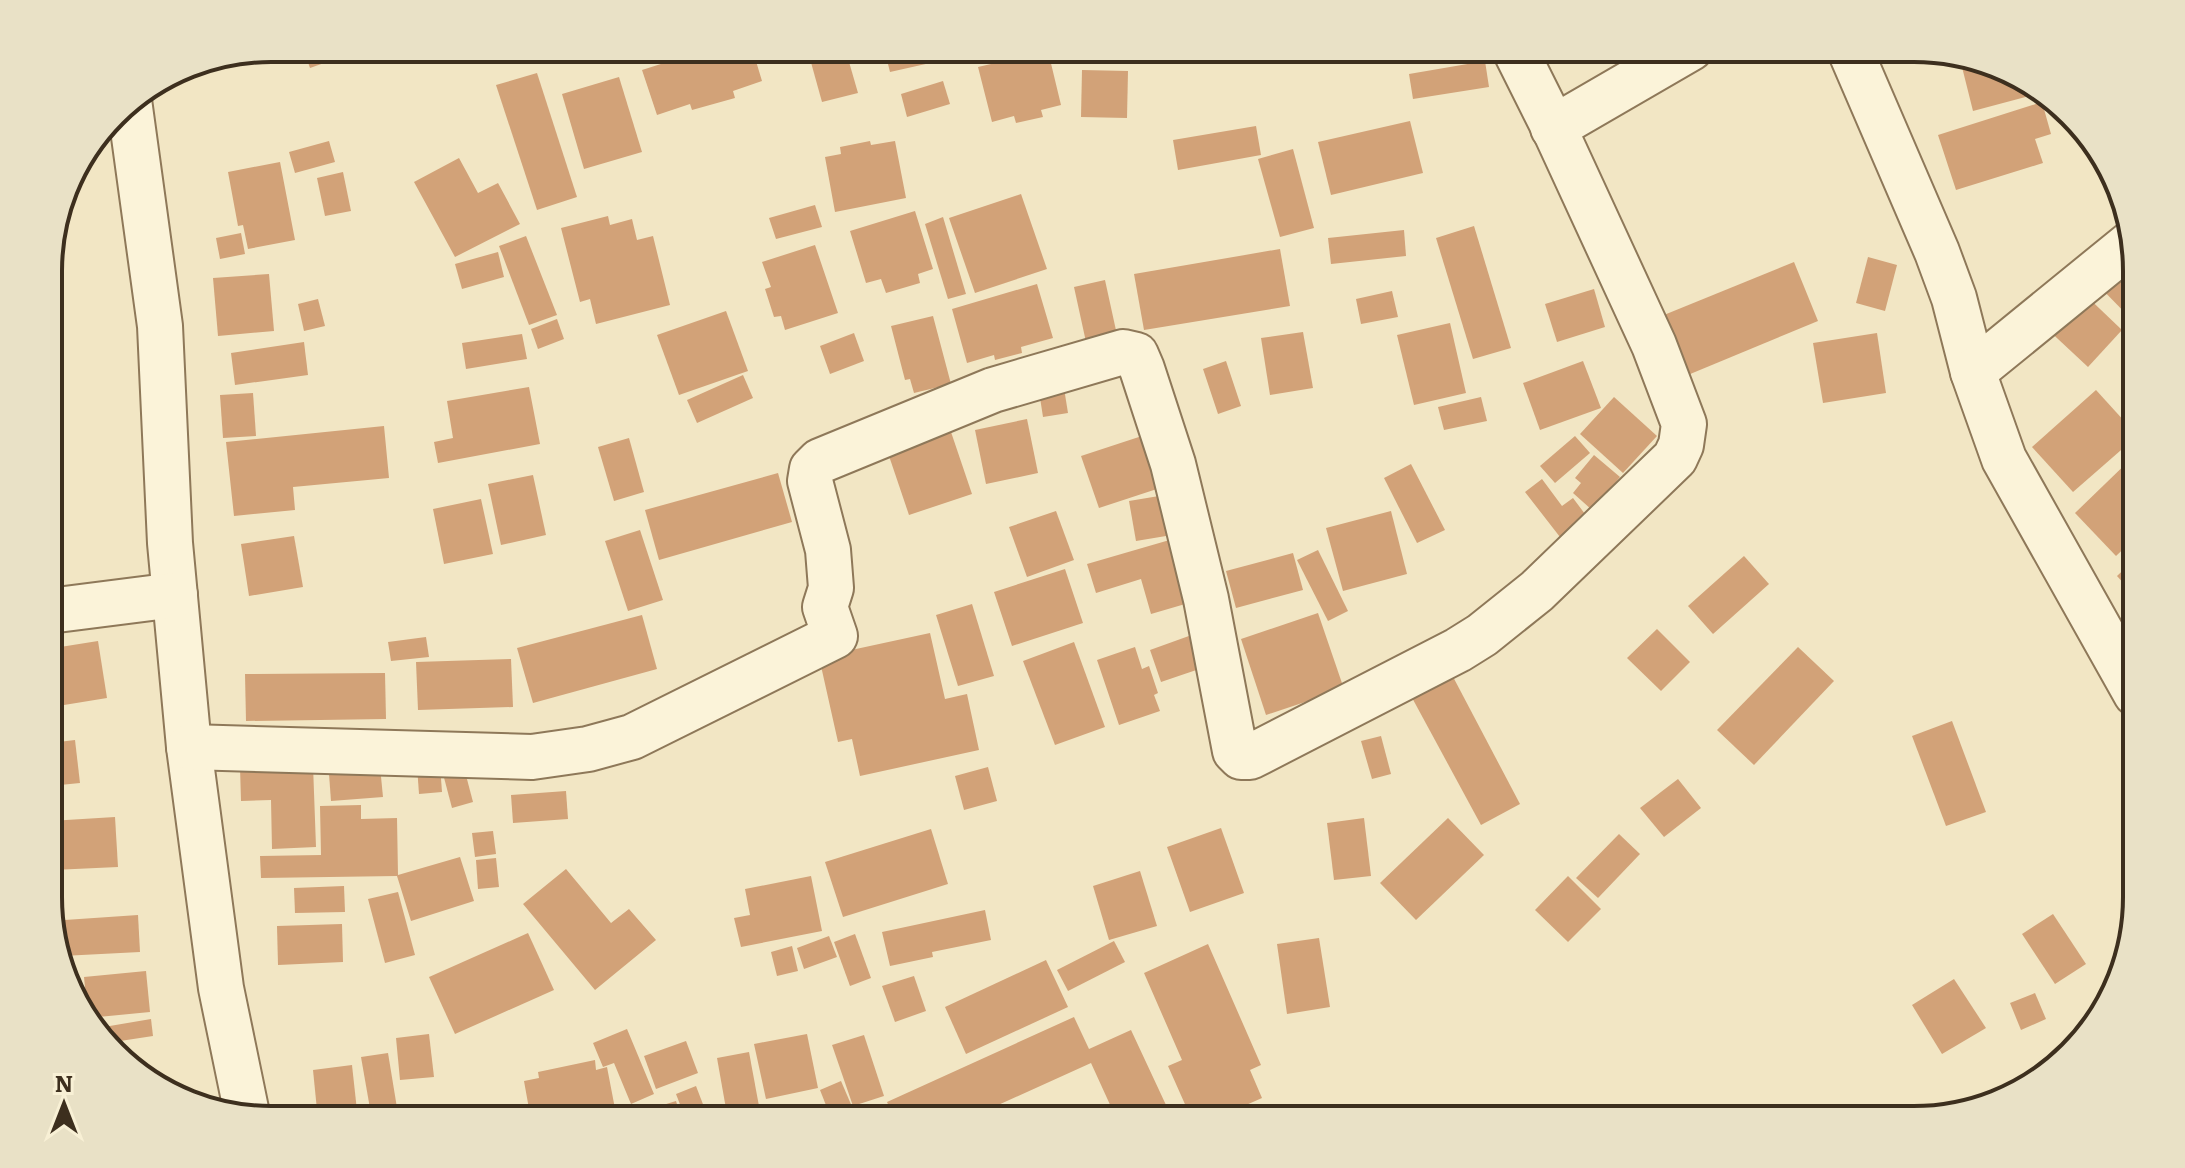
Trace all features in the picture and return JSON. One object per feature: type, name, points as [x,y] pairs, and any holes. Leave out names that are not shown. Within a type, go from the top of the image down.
[{"type":"street","points":[[189,747],[532,757],[588,749],[632,737],[835,636],[825,607],[831,588],[828,550],[810,481],[812,469],[820,461],[993,390],[1123,352],[1136,355],[1169,451],[1206,599],[1235,751],[1241,757],[1250,757],[1482,635],[1537,591],[1675,458],[1681,445],[1684,424],[1654,345],[1521,62]]},
{"type":"street","points":[[1553,128],[1667,62]]},
{"type":"street","points":[[1855,62],[1950,287],[1973,372],[2004,459],[2123,671]]},
{"type":"street","points":[[131,116],[160,326],[170,543],[189,747],[221,988],[245,1104]]},
{"type":"street","points":[[1973,372],[2122,251]]},
{"type":"street","points":[[62,609],[175,595]]},
{"type":"building","points":[[308,62],[327,62],[310,68]]},
{"type":"building","points":[[667,62],[756,62],[762,81],[733,91],[735,98],[692,110],[690,104],[657,115],[642,70]]},
{"type":"building","points":[[811,62],[849,62],[858,93],[822,102]]},
{"type":"building","points":[[888,62],[935,62],[890,72]]},
{"type":"building","points":[[1000,62],[1051,62],[1061,105],[1041,110],[1043,117],[1016,123],[1014,116],[992,122],[978,67]]},
{"type":"building","points":[[1485,62],[1489,87],[1413,99],[1409,74]]},
{"type":"building","points":[[1962,68],[2007,84],[2029,96],[1973,111]]},
{"type":"building","points":[[1082,70],[1128,71],[1127,118],[1081,117]]},
{"type":"building","points":[[537,73],[577,197],[537,210],[496,85]]},
{"type":"building","points":[[619,77],[642,152],[584,169],[562,94]]},
{"type":"building","points":[[943,81],[950,104],[907,117],[901,94]]},
{"type":"building","points":[[2038,103],[2044,107],[2051,134],[2035,139],[2043,163],[1956,190],[1938,135]]},
{"type":"building","points":[[1410,121],[1423,173],[1331,195],[1318,142]]},
{"type":"building","points":[[1256,126],[1261,155],[1178,170],[1173,140]]},
{"type":"building","points":[[329,141],[335,162],[295,173],[289,152]]},
{"type":"building","points":[[870,141],[871,145],[895,141],[906,198],[835,212],[825,157],[841,154],[840,147]]},
{"type":"building","points":[[1293,149],[1314,228],[1280,237],[1258,159]]},
{"type":"building","points":[[459,158],[478,193],[498,183],[520,224],[455,257],[414,182]]},
{"type":"building","points":[[280,162],[295,240],[248,249],[243,225],[238,226],[228,172]]},
{"type":"building","points":[[343,172],[351,211],[325,216],[317,178]]},
{"type":"building","points":[[1021,194],[1047,269],[975,293],[949,218]]},
{"type":"building","points":[[815,205],[822,227],[776,239],[769,218]]},
{"type":"building","points":[[915,211],[933,269],[918,274],[920,283],[886,293],[881,279],[866,283],[850,231]]},
{"type":"building","points":[[608,216],[610,225],[632,219],[637,240],[653,236],[670,305],[596,324],[590,299],[580,302],[561,228]]},
{"type":"building","points":[[943,217],[966,294],[948,299],[925,224]]},
{"type":"building","points":[[1474,226],[1511,348],[1473,359],[1436,238]]},
{"type":"building","points":[[1404,230],[1406,256],[1331,264],[1328,238]]},
{"type":"building","points":[[241,233],[245,254],[220,259],[216,238]]},
{"type":"building","points":[[526,236],[557,315],[529,325],[499,246]]},
{"type":"building","points":[[815,245],[838,313],[785,330],[781,316],[774,317],[765,289],[771,287],[762,262]]},
{"type":"building","points":[[1280,249],[1290,306],[1144,330],[1134,274]]},
{"type":"building","points":[[498,252],[504,277],[462,289],[455,264]]},
{"type":"building","points":[[1868,257],[1897,265],[1885,311],[1856,303]]},
{"type":"building","points":[[2122,259],[2123,311],[2096,283]]},
{"type":"building","points":[[1794,262],[1818,321],[1683,377],[1659,317]]},
{"type":"building","points":[[269,274],[274,331],[218,336],[213,278]]},
{"type":"building","points":[[1105,280],[1117,335],[1086,342],[1074,287]]},
{"type":"building","points":[[1037,284],[1053,338],[1021,347],[1022,353],[995,360],[994,355],[967,363],[952,309]]},
{"type":"building","points":[[2078,288],[2122,330],[2088,367],[2043,325]]},
{"type":"building","points":[[1594,289],[1605,327],[1557,342],[1545,304]]},
{"type":"building","points":[[1392,291],[1398,317],[1361,324],[1356,299]]},
{"type":"building","points":[[318,299],[325,326],[304,331],[298,304]]},
{"type":"building","points":[[726,311],[748,371],[679,395],[657,335]]},
{"type":"building","points":[[933,316],[951,384],[914,393],[910,379],[905,380],[891,326]]},
{"type":"building","points":[[557,319],[564,339],[538,349],[531,329]]},
{"type":"building","points":[[1450,323],[1466,393],[1414,405],[1397,335]]},
{"type":"building","points":[[1303,332],[1313,388],[1270,395],[1261,338]]},
{"type":"building","points":[[854,333],[864,361],[830,374],[820,346]]},
{"type":"building","points":[[1877,333],[1886,393],[1823,403],[1813,343]]},
{"type":"building","points":[[522,334],[527,359],[466,369],[462,343]]},
{"type":"building","points":[[304,342],[308,375],[235,385],[231,353]]},
{"type":"building","points":[[1226,361],[1241,406],[1218,414],[1203,369]]},
{"type":"building","points":[[1583,361],[1601,408],[1540,430],[1523,383]]},
{"type":"building","points":[[743,375],[753,398],[697,423],[687,400]]},
{"type":"building","points":[[1063,382],[1068,413],[1043,417],[1038,385]]},
{"type":"building","points":[[529,387],[540,444],[438,463],[434,442],[453,438],[447,401]]},
{"type":"building","points":[[2096,390],[2123,420],[2123,448],[2073,492],[2032,447]]},
{"type":"building","points":[[253,393],[256,436],[223,438],[220,395]]},
{"type":"building","points":[[1481,397],[1487,421],[1444,430],[1438,407]]},
{"type":"building","points":[[1614,397],[1657,436],[1623,473],[1580,434]]},
{"type":"building","points":[[1027,419],[1038,473],[986,484],[975,430]]},
{"type":"building","points":[[384,426],[389,478],[293,487],[295,510],[234,516],[226,442]]},
{"type":"building","points":[[951,432],[972,494],[909,515],[888,453]]},
{"type":"building","points":[[1148,434],[1166,486],[1099,508],[1081,456]]},
{"type":"building","points":[[1575,436],[1590,453],[1555,483],[1540,466]]},
{"type":"building","points":[[629,438],[644,492],[614,501],[598,447]]},
{"type":"building","points":[[1594,455],[1620,477],[1592,510],[1573,493],[1581,483],[1575,478]]},
{"type":"building","points":[[1411,464],[1445,530],[1417,543],[1384,478]]},
{"type":"building","points":[[2123,467],[2123,549],[2116,556],[2075,513]]},
{"type":"building","points":[[778,473],[792,522],[659,560],[645,510]]},
{"type":"building","points":[[533,475],[546,535],[501,545],[488,484]]},
{"type":"building","points":[[1542,479],[1562,506],[1573,498],[1588,518],[1560,537],[1525,492]]},
{"type":"building","points":[[1171,494],[1178,534],[1136,541],[1129,501]]},
{"type":"building","points":[[481,499],[493,554],[444,564],[433,509]]},
{"type":"building","points":[[1056,511],[1074,560],[1027,577],[1009,527]]},
{"type":"building","points":[[1391,511],[1407,574],[1343,591],[1326,528]]},
{"type":"building","points":[[640,530],[663,600],[628,611],[605,541]]},
{"type":"building","points":[[294,536],[303,587],[249,596],[241,544]]},
{"type":"building","points":[[1173,539],[1192,602],[1151,614],[1141,579],[1096,593],[1087,564]]},
{"type":"building","points":[[1318,550],[1348,611],[1328,621],[1297,560]]},
{"type":"building","points":[[1293,553],[1303,590],[1236,608],[1226,571]]},
{"type":"building","points":[[1744,556],[1769,584],[1713,634],[1688,606]]},
{"type":"building","points":[[1065,569],[1083,623],[1012,646],[994,592]]},
{"type":"building","points":[[972,604],[994,676],[958,686],[936,615]]},
{"type":"building","points":[[1318,613],[1344,689],[1266,715],[1241,639]]},
{"type":"building","points":[[642,615],[657,669],[533,703],[517,648]]},
{"type":"building","points":[[1657,629],[1690,662],[1661,691],[1627,658]]},
{"type":"building","points":[[1200,632],[1211,665],[1161,682],[1150,650]]},
{"type":"building","points":[[930,633],[945,699],[967,694],[979,750],[860,776],[852,739],[838,742],[819,657]]},
{"type":"building","points":[[426,637],[429,657],[391,661],[388,642]]},
{"type":"building","points":[[98,641],[107,698],[64,705],[62,647]]},
{"type":"building","points":[[1074,642],[1105,727],[1055,745],[1023,661]]},
{"type":"building","points":[[1135,647],[1142,669],[1149,666],[1160,711],[1119,725],[1097,660]]},
{"type":"building","points":[[1798,647],[1834,681],[1754,765],[1717,730]]},
{"type":"building","points":[[511,659],[513,707],[418,710],[416,662]]},
{"type":"building","points":[[385,673],[386,719],[246,721],[245,674]]},
{"type":"building","points":[[1451,673],[1520,804],[1481,825],[1410,694]]},
{"type":"building","points":[[1952,721],[1986,812],[1946,826],[1912,736]]},
{"type":"building","points":[[1381,736],[1391,774],[1372,779],[1361,741]]},
{"type":"building","points":[[75,740],[80,783],[62,785],[62,742]]},
{"type":"building","points":[[379,756],[383,797],[331,801],[328,760]]},
{"type":"building","points":[[463,764],[473,802],[452,808],[442,770]]},
{"type":"building","points":[[313,765],[316,847],[272,849],[271,800],[241,801],[240,767]]},
{"type":"building","points":[[440,765],[442,792],[419,794],[417,766]]},
{"type":"building","points":[[988,767],[997,801],[964,810],[955,776]]},
{"type":"building","points":[[1678,779],[1701,808],[1664,837],[1640,808]]},
{"type":"building","points":[[566,791],[568,819],[513,823],[511,795]]},
{"type":"building","points":[[361,805],[361,819],[397,818],[398,875],[460,857],[474,901],[411,921],[397,876],[261,878],[260,856],[321,855],[320,806]]},
{"type":"building","points":[[115,817],[118,867],[62,870],[62,820]]},
{"type":"building","points":[[1364,818],[1371,876],[1334,880],[1327,823]]},
{"type":"building","points":[[1448,818],[1484,855],[1416,920],[1380,883]]},
{"type":"building","points":[[1221,828],[1244,893],[1190,912],[1167,847]]},
{"type":"building","points":[[931,829],[948,884],[843,917],[825,862]]},
{"type":"building","points":[[493,831],[496,854],[475,857],[472,833]]},
{"type":"building","points":[[1619,834],[1640,854],[1598,898],[1576,878]]},
{"type":"building","points":[[496,858],[499,887],[478,889],[476,860]]},
{"type":"building","points":[[566,869],[611,923],[629,909],[656,940],[595,990],[523,904]]},
{"type":"building","points":[[1140,871],[1157,926],[1109,940],[1093,886]]},
{"type":"building","points":[[811,876],[822,931],[741,947],[734,918],[750,915],[745,889]]},
{"type":"building","points":[[1568,876],[1601,909],[1568,942],[1535,910]]},
{"type":"building","points":[[344,886],[345,912],[295,913],[294,888]]},
{"type":"building","points":[[398,892],[415,955],[385,963],[368,899]]},
{"type":"building","points":[[985,910],[991,940],[932,952],[933,957],[890,966],[882,932]]},
{"type":"building","points":[[2053,914],[2086,964],[2055,984],[2022,934]]},
{"type":"building","points":[[138,915],[140,952],[71,956],[64,920]]},
{"type":"building","points":[[342,924],[343,962],[278,965],[277,926]]},
{"type":"building","points":[[528,933],[554,990],[455,1034],[429,977]]},
{"type":"building","points":[[855,934],[871,978],[850,986],[834,942]]},
{"type":"building","points":[[829,936],[837,957],[804,969],[797,948]]},
{"type":"building","points":[[1319,938],[1330,1007],[1287,1014],[1277,944]]},
{"type":"building","points":[[1114,941],[1125,962],[1068,991],[1057,970]]},
{"type":"building","points":[[1208,944],[1261,1065],[1250,1070],[1262,1098],[1244,1106],[1186,1106],[1168,1066],[1182,1060],[1144,973]]},
{"type":"building","points":[[792,946],[798,971],[777,976],[771,952]]},
{"type":"building","points":[[1046,960],[1068,1007],[966,1054],[945,1007]]},
{"type":"building","points":[[146,971],[150,1012],[100,1017],[86,993],[84,977]]},
{"type":"building","points":[[914,976],[926,1011],[895,1022],[882,986]]},
{"type":"building","points":[[1954,979],[1986,1028],[1942,1054],[1912,1005]]},
{"type":"building","points":[[2035,993],[2046,1019],[2021,1030],[2010,1003]]},
{"type":"building","points":[[1074,1017],[1089,1049],[1131,1030],[1166,1106],[1111,1106],[1091,1063],[996,1106],[889,1106],[887,1102]]},
{"type":"building","points":[[151,1019],[153,1036],[120,1041],[107,1026]]},
{"type":"building","points":[[627,1029],[654,1094],[631,1104],[614,1063],[603,1067],[593,1043]]},
{"type":"building","points":[[429,1034],[434,1077],[400,1080],[396,1038]]},
{"type":"building","points":[[807,1034],[818,1088],[766,1099],[754,1044]]},
{"type":"building","points":[[864,1035],[884,1096],[853,1106],[832,1045]]},
{"type":"building","points":[[686,1041],[698,1073],[656,1089],[644,1056]]},
{"type":"building","points":[[749,1052],[759,1106],[726,1106],[717,1058]]},
{"type":"building","points":[[388,1053],[397,1106],[370,1106],[361,1057]]},
{"type":"building","points":[[595,1060],[596,1070],[607,1067],[614,1106],[528,1106],[524,1081],[539,1078],[538,1072]]},
{"type":"building","points":[[352,1065],[356,1106],[317,1106],[313,1070]]},
{"type":"building","points":[[841,1081],[852,1106],[826,1106],[820,1090]]},
{"type":"building","points":[[696,1086],[704,1106],[681,1106],[676,1094]]},
{"type":"building","points":[[676,1101],[678,1106],[660,1106]]}]
